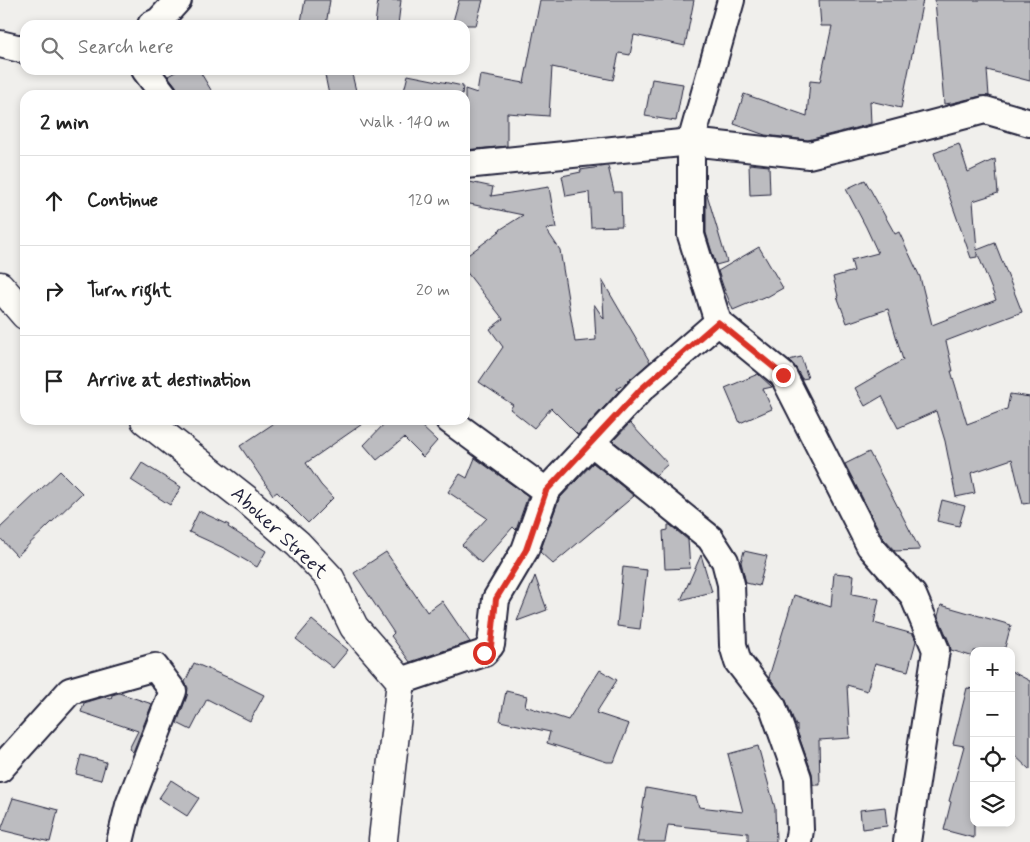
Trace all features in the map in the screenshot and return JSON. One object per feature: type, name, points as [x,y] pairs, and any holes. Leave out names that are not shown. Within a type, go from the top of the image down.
[{"type":"main road","points":[[0,286],[20,309]]},
{"type":"main road","name":"Aboker Street","points":[[151,425],[247,500],[304,551],[330,578],[354,627],[401,682]]},
{"type":"main road","points":[[381,841],[401,682]]},
{"type":"street","points":[[160,20],[178,0]]},
{"type":"street","points":[[731,0],[691,142],[691,235],[718,322],[783,375],[870,546],[913,595],[936,650],[907,842]]},
{"type":"street","points":[[0,44],[20,49]]},
{"type":"street","points":[[149,75],[160,90]]},
{"type":"street","points":[[470,164],[691,142],[809,155],[985,110],[1030,123]]},
{"type":"street","points":[[401,682],[484,653],[491,646],[496,599],[526,550],[546,491],[641,389],[718,322]]},
{"type":"street","points":[[456,425],[546,491]]},
{"type":"street","points":[[591,442],[710,538],[725,561],[731,584],[733,644],[738,662],[773,707],[798,778],[800,830],[798,842]]},
{"type":"street","points":[[0,768],[70,690],[155,667],[173,691],[129,805],[120,842]]},
{"type":"building","points":[[305,0],[330,0],[327,20],[301,20]]},
{"type":"building","points":[[378,0],[401,0],[399,20],[376,20]]},
{"type":"building","points":[[459,0],[483,0],[476,25],[470,25],[470,20],[453,20]]},
{"type":"building","points":[[540,0],[694,0],[685,46],[634,35],[630,55],[619,53],[613,80],[552,67],[549,116],[507,113],[507,146],[470,150],[470,91],[477,93],[480,75],[524,83]]},
{"type":"building","points":[[819,0],[923,0],[901,108],[870,101],[871,124],[808,140],[765,135],[734,124],[744,94],[807,116],[810,81],[820,82],[832,26],[821,26]]},
{"type":"building","points":[[935,0],[1030,0],[1030,81],[987,70],[989,96],[944,104]]},
{"type":"building","points":[[202,75],[211,90],[177,90],[168,76]]},
{"type":"building","points":[[325,75],[352,75],[356,90],[328,90]]},
{"type":"building","points":[[408,75],[463,86],[463,90],[404,90]]},
{"type":"building","points":[[652,79],[683,84],[676,121],[645,116]]},
{"type":"building","points":[[959,144],[968,172],[995,159],[998,193],[973,201],[977,250],[995,243],[1022,312],[946,341],[953,371],[951,371],[967,424],[1007,409],[1010,394],[1030,397],[1030,503],[1023,504],[1012,459],[971,473],[975,493],[956,497],[945,441],[936,411],[898,428],[882,396],[865,406],[855,388],[903,360],[888,309],[847,323],[837,296],[833,277],[854,271],[851,260],[878,253],[846,189],[865,180],[895,234],[899,232],[920,277],[932,325],[996,300],[977,252],[977,257],[971,258],[934,153]]},
{"type":"building","points":[[749,164],[769,166],[770,194],[750,195]]},
{"type":"building","points":[[608,166],[614,192],[621,192],[622,226],[591,227],[589,192],[566,196],[562,176],[581,172],[580,170]]},
{"type":"building","points":[[470,182],[493,187],[491,196],[549,187],[556,228],[546,229],[560,250],[575,342],[596,340],[594,304],[604,319],[602,280],[650,362],[625,384],[616,389],[619,391],[578,435],[551,408],[534,428],[510,409],[513,405],[479,382],[503,347],[490,329],[503,319],[470,276],[470,253],[500,231],[498,231],[523,215],[470,204]]},
{"type":"building","points":[[706,191],[727,262],[716,265],[706,233]]},
{"type":"building","points":[[759,247],[783,288],[767,297],[733,310],[718,271]]},
{"type":"building","points":[[801,357],[808,378],[802,379],[789,360]]},
{"type":"building","points":[[758,374],[772,387],[763,389],[772,409],[740,423],[725,388]]},
{"type":"building","points":[[630,423],[668,464],[656,475],[613,441]]},
{"type":"building","points":[[272,425],[361,425],[306,463],[321,485],[333,498],[308,523],[277,492],[273,495],[240,446]]},
{"type":"building","points":[[383,425],[420,425],[437,441],[423,457],[404,438],[377,460],[364,445]]},
{"type":"building","points":[[869,452],[920,550],[895,551],[883,538],[845,464]]},
{"type":"building","points":[[475,458],[528,496],[516,530],[513,527],[481,563],[462,545],[487,518],[448,492],[460,474],[467,478]]},
{"type":"building","points":[[142,463],[181,487],[170,505],[131,480]]},
{"type":"building","points":[[593,463],[634,496],[553,564],[540,552],[559,499]]},
{"type":"building","points":[[60,471],[82,493],[17,556],[0,538],[0,528]]},
{"type":"building","points":[[942,500],[965,506],[959,526],[937,521]]},
{"type":"building","points":[[199,511],[229,525],[228,527],[266,551],[257,567],[226,549],[189,532]]},
{"type":"building","points":[[668,525],[688,540],[690,568],[665,569],[663,531],[668,530]]},
{"type":"building","points":[[744,551],[767,556],[759,586],[746,583],[741,562]]},
{"type":"building","points":[[386,552],[427,612],[442,601],[470,642],[410,662],[391,636],[394,633],[354,573]]},
{"type":"building","points":[[701,555],[712,592],[681,600]]},
{"type":"building","points":[[623,567],[647,570],[640,629],[617,626]]},
{"type":"building","points":[[834,573],[854,575],[852,594],[879,599],[874,623],[913,634],[916,641],[908,671],[875,663],[867,691],[847,685],[850,738],[819,740],[820,785],[813,785],[812,773],[797,731],[797,725],[785,698],[769,677],[794,595],[831,607]]},
{"type":"building","points":[[535,576],[547,610],[517,621]]},
{"type":"building","points":[[941,605],[1011,625],[1005,647],[970,647],[970,656],[951,650],[938,616]]},
{"type":"building","points":[[312,620],[348,650],[333,668],[296,639]]},
{"type":"building","points":[[194,663],[264,695],[250,721],[207,699],[191,730],[177,723],[187,696],[188,688],[185,682]]},
{"type":"building","points":[[600,670],[617,680],[596,713],[629,724],[614,762],[607,762],[547,743],[550,732],[500,721],[506,691],[527,696],[525,706],[568,720]]},
{"type":"building","points":[[1015,673],[1030,681],[1030,770],[1015,756]]},
{"type":"building","points":[[967,688],[970,688],[970,827],[974,827],[974,838],[944,830],[951,802],[949,801],[964,746],[953,744]]},
{"type":"building","points":[[119,693],[152,704],[133,752],[129,749],[138,731],[81,712],[84,703],[104,697],[111,699],[112,695]]},
{"type":"building","points":[[758,746],[775,808],[776,842],[748,842],[748,833],[668,825],[665,842],[637,842],[646,788],[696,797],[699,807],[743,812],[728,754]]},
{"type":"building","points":[[81,755],[106,762],[101,780],[76,774]]},
{"type":"building","points":[[171,780],[199,798],[187,816],[159,798]]},
{"type":"building","points":[[13,798],[58,810],[50,842],[1,830]]},
{"type":"building","points":[[885,807],[887,826],[862,829],[860,810]]},
{"type":"route","points":[[484,653],[491,646],[496,599],[526,550],[546,491],[641,389],[718,322],[783,375]]}]
